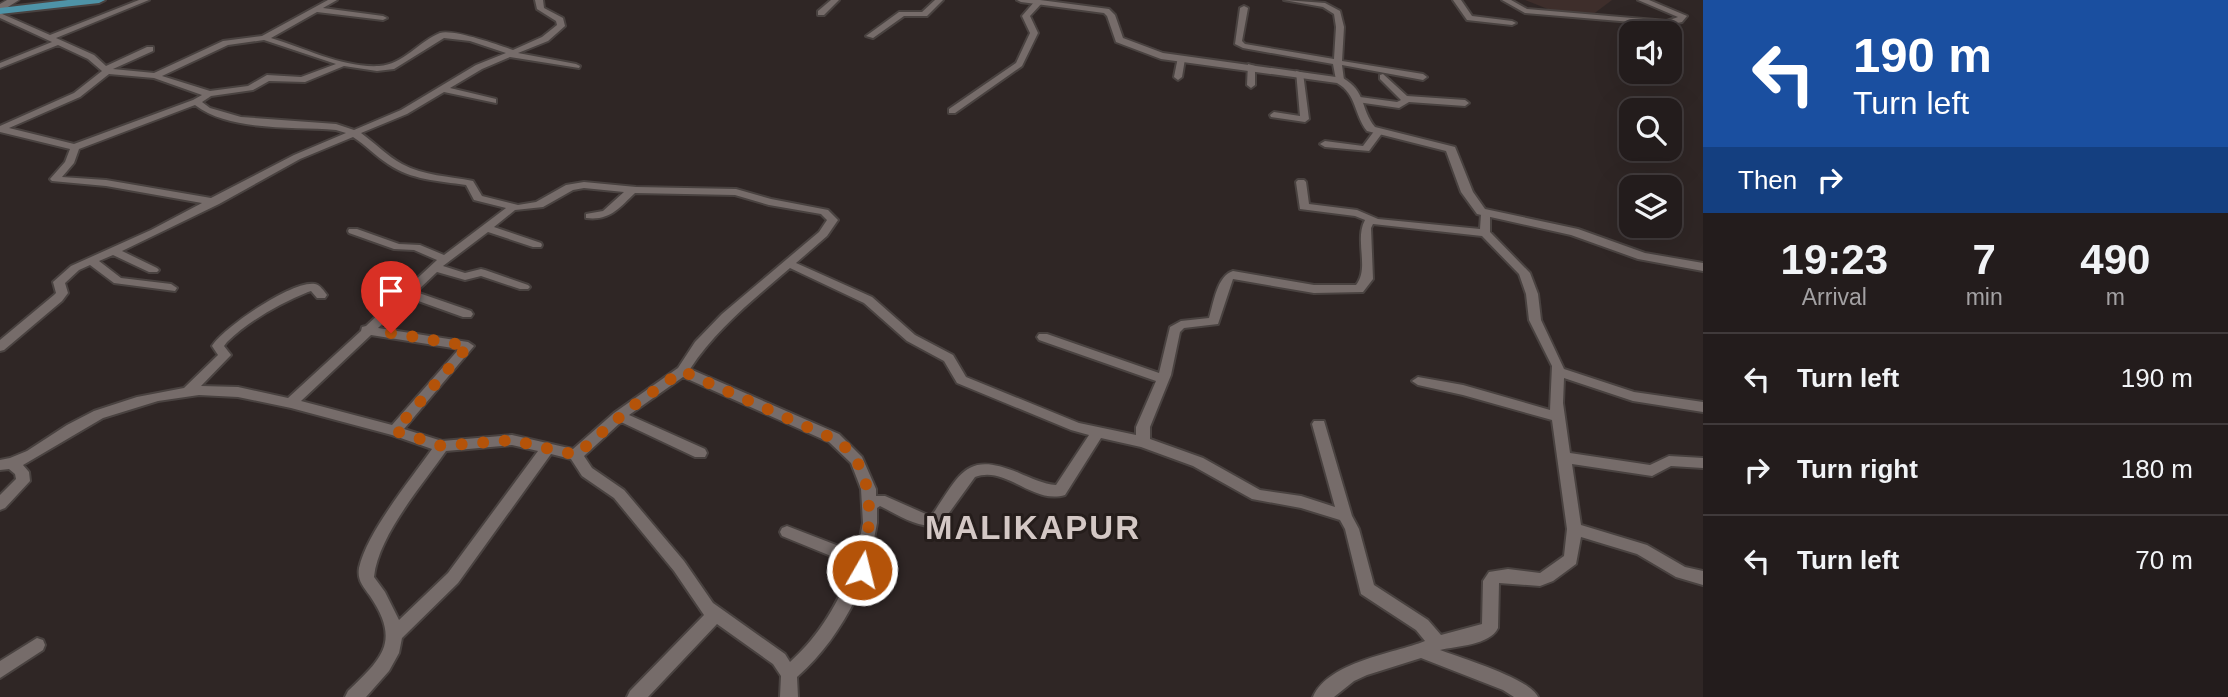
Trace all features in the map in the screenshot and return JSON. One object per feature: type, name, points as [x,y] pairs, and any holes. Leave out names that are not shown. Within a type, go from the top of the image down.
[{"type":"main road","points":[[0,12],[14,0]]},
{"type":"main road","points":[[0,12],[99,0]]},
{"type":"street","points":[[0,66],[145,0]]},
{"type":"street","points":[[155,76],[226,43],[264,38],[320,10],[333,0]]},
{"type":"street","points":[[0,347],[58,298],[62,293],[60,282],[65,275],[215,202],[297,157],[404,112],[479,67],[545,39],[561,26],[554,14],[541,9],[539,0]]},
{"type":"street","points":[[821,13],[835,0]]},
{"type":"street","points":[[870,36],[902,14],[924,15],[939,0]]},
{"type":"street","points":[[1021,0],[1106,11],[1111,15],[1121,41],[1144,52],[1340,80],[1351,87],[1360,100],[1366,125],[1378,132],[1441,144],[1451,149],[1474,204],[1486,214],[1558,228],[1642,256],[1703,267]]},
{"type":"street","points":[[1288,0],[1310,1],[1332,8],[1341,19],[1335,60],[1340,80]]},
{"type":"street","points":[[1457,0],[1470,18],[1513,23]]},
{"type":"street","points":[[1506,0],[1525,11],[1667,23],[1679,20],[1682,16],[1642,0]]},
{"type":"street","points":[[951,111],[1024,58],[1034,33],[1026,16],[1038,3]]},
{"type":"street","points":[[1244,8],[1238,42],[1260,49],[1423,76]]},
{"type":"street","points":[[320,10],[383,18]]},
{"type":"street","points":[[0,12],[91,57],[106,70],[155,76],[209,94]]},
{"type":"street","points":[[0,129],[75,147],[196,102],[209,94],[250,88],[267,78],[302,80],[329,67],[347,64],[391,67],[443,35],[471,39],[510,53],[576,66]]},
{"type":"street","points":[[264,38],[347,64]]},
{"type":"street","points":[[0,129],[77,95],[106,70],[150,49]]},
{"type":"street","points":[[1251,85],[1253,66],[1260,49]]},
{"type":"street","points":[[1178,77],[1181,59]]},
{"type":"street","points":[[1274,115],[1305,118],[1300,73]]},
{"type":"street","points":[[1382,77],[1405,99],[1465,103]]},
{"type":"street","points":[[444,89],[493,101]]},
{"type":"street","points":[[1360,100],[1399,105],[1405,99]]},
{"type":"street","points":[[196,102],[207,111],[235,118],[334,127],[356,133],[394,164],[411,173],[470,183],[478,198],[512,208],[539,205],[579,185],[632,190],[736,191],[769,202],[811,208],[830,216],[833,220],[831,225],[726,317],[699,345],[682,371],[619,416],[576,455]]},
{"type":"street","points":[[1325,144],[1366,149],[1378,132]]},
{"type":"street","points":[[75,147],[69,163],[55,179],[106,183],[215,202]]},
{"type":"street","points":[[1301,182],[1304,207],[1357,213],[1374,220],[1485,233],[1524,274],[1532,294],[1535,320],[1559,372],[1556,402],[1574,529],[1572,559],[1551,578],[1537,581],[1494,577],[1490,591],[1490,628],[1482,633],[1358,669],[1334,683],[1322,697]]},
{"type":"street","points":[[590,216],[606,214],[632,190]]},
{"type":"street","points":[[291,403],[440,263],[512,208]]},
{"type":"street","points":[[1485,233],[1486,214]]},
{"type":"street","points":[[1143,442],[1143,427],[1163,379],[1174,330],[1181,326],[1214,321],[1227,277],[1233,274],[1314,289],[1352,290],[1364,286],[1367,279],[1367,224],[1374,220]]},
{"type":"street","points":[[487,228],[537,245]]},
{"type":"street","points":[[353,231],[398,247],[416,247],[465,277],[481,272],[524,287]]},
{"type":"street","points":[[114,251],[153,270]]},
{"type":"street","points":[[91,261],[118,281],[171,288]]},
{"type":"street","points":[[789,264],[868,300],[911,338],[949,358],[961,380],[1097,433],[1143,442],[1198,462],[1257,495],[1301,502],[1345,516]]},
{"type":"street","points":[[186,393],[225,355],[218,346],[229,331],[300,290],[314,287],[321,295]]},
{"type":"street","points":[[410,294],[467,314]]},
{"type":"street","points":[[366,330],[468,346],[395,431]]},
{"type":"street","points":[[1043,337],[1163,379]]},
{"type":"street","points":[[682,371],[848,447],[861,469],[869,505],[863,563],[851,595],[828,632],[811,656],[789,674]]},
{"type":"street","points":[[1559,372],[1633,396],[1703,407]]},
{"type":"street","points":[[1418,381],[1464,390],[1558,417]]},
{"type":"street","points":[[6,464],[97,415],[201,390],[237,392],[291,403],[442,446],[501,439],[576,455],[587,472],[619,494],[715,615],[769,650],[789,674],[789,697]]},
{"type":"street","points":[[619,416],[700,453]]},
{"type":"street","points":[[1319,424],[1345,516],[1352,529],[1367,589],[1378,599],[1422,625],[1431,647],[1509,684],[1529,697]]},
{"type":"street","points":[[869,505],[880,500],[928,521],[936,520],[970,473],[983,468],[1048,491],[1060,491],[1097,433]]},
{"type":"street","points":[[354,697],[384,666],[394,635],[392,615],[366,578],[365,570],[385,531],[442,446]]},
{"type":"street","points":[[394,635],[453,578],[547,449]]},
{"type":"street","points":[[1563,457],[1652,471],[1669,461],[1703,463]]},
{"type":"street","points":[[0,503],[23,481],[22,472],[6,464]]},
{"type":"street","points":[[1574,529],[1642,549],[1681,572],[1703,578]]},
{"type":"street","points":[[787,532],[863,563]]},
{"type":"street","points":[[636,697],[715,615]]},
{"type":"street","points":[[0,670],[37,645]]},
{"type":"shaded area","points":[[1525,0],[1612,0],[1592,15],[1553,11]]},
{"type":"district","name":"MALIKAPUR","points":[[1033,527]]},
{"type":"route","points":[[391,333],[440,339],[468,346],[395,431],[430,444],[442,446],[501,439],[576,455],[619,416],[682,371],[834,439],[848,447],[855,456],[865,480],[869,505],[866,553],[862,570]]}]
